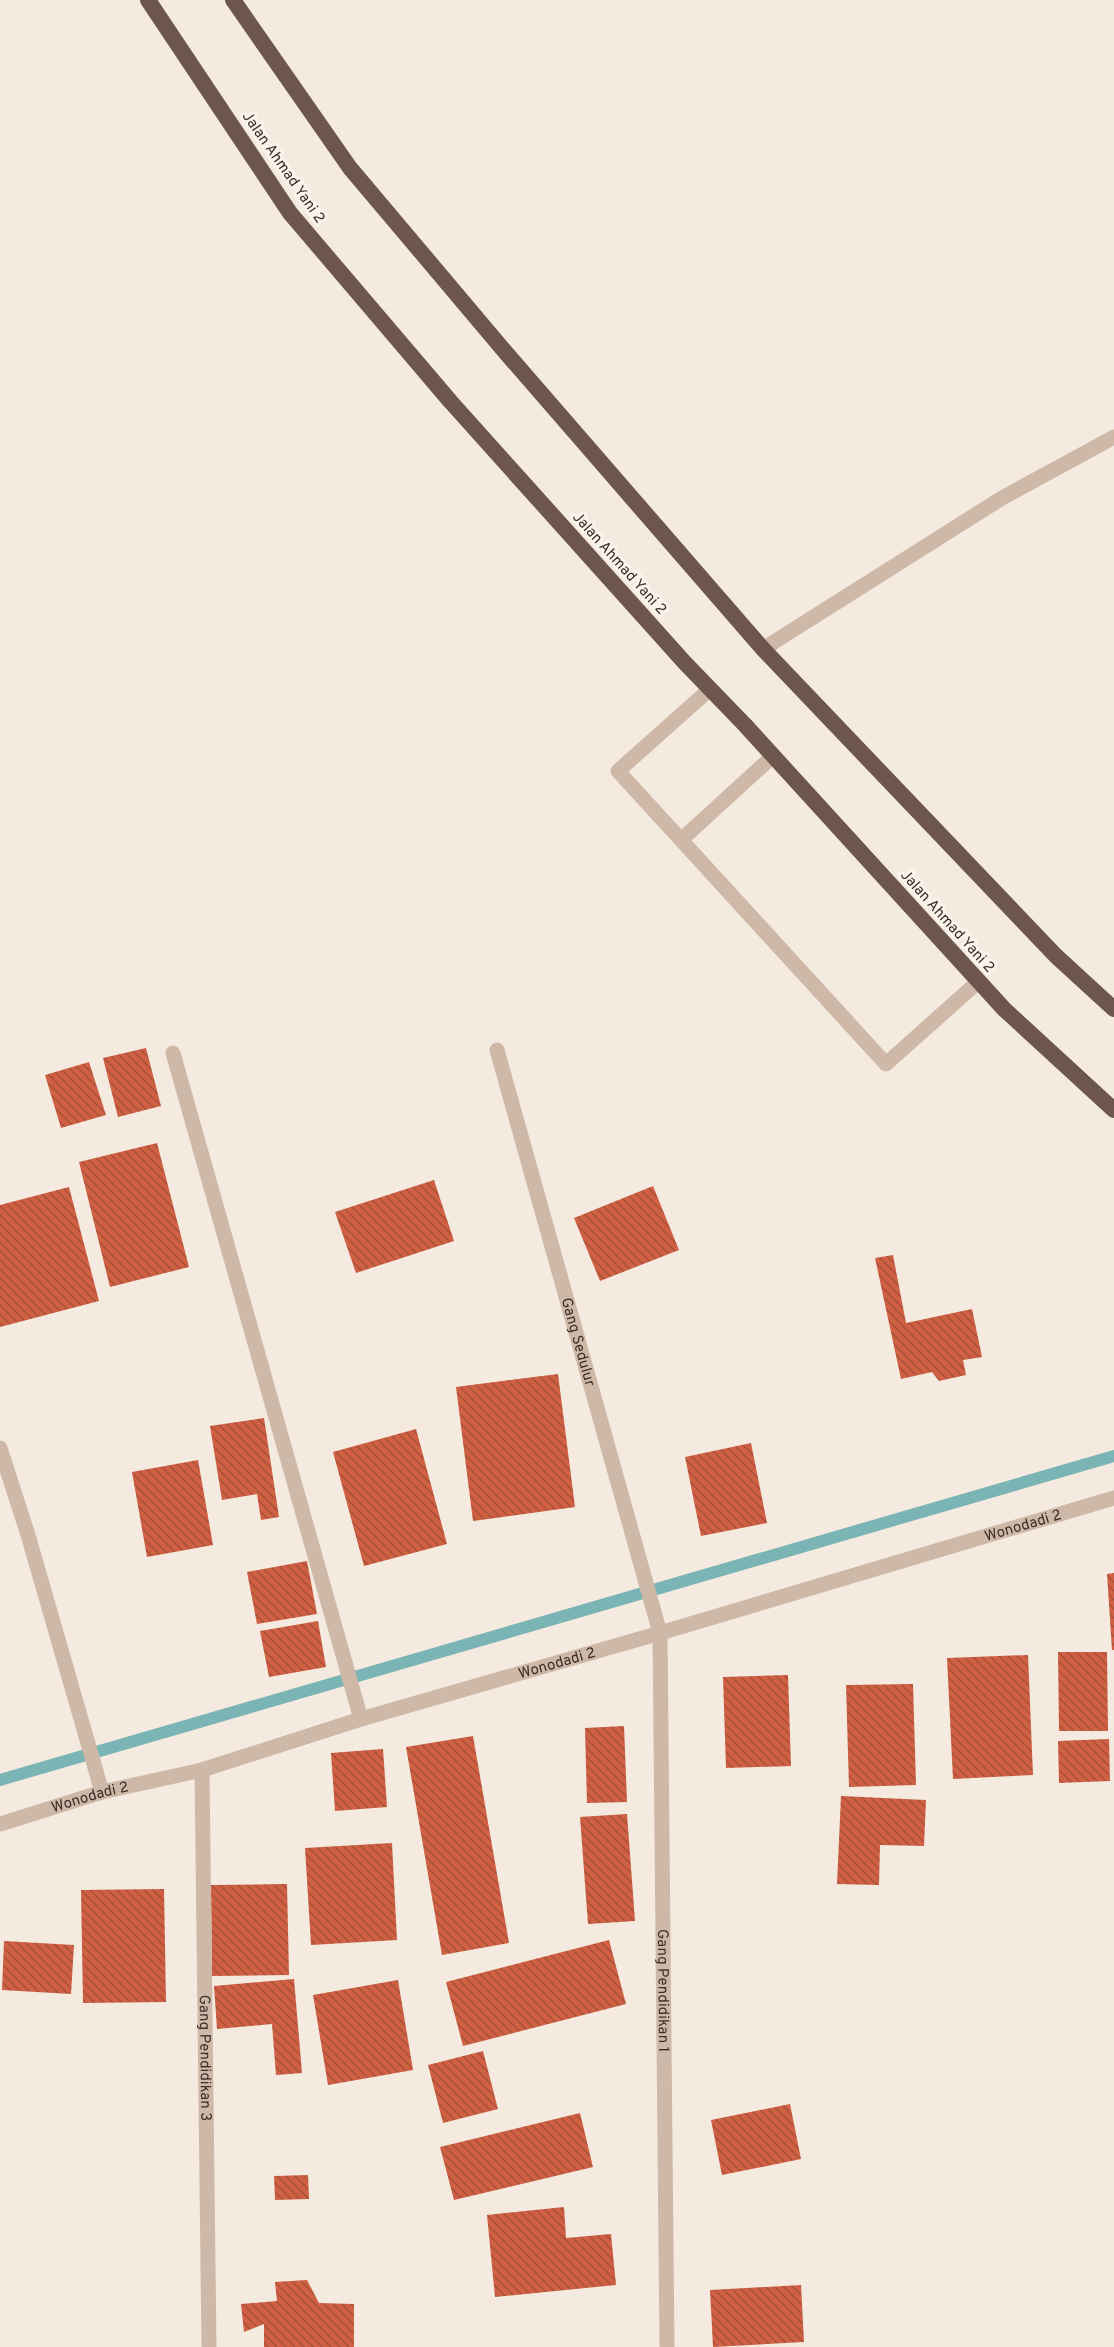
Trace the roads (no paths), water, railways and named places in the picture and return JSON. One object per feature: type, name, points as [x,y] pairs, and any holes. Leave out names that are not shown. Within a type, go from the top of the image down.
[{"type":"highway","name":"Jalan Ahmad Yani 2","points":[[148,0],[290,213],[458,410],[1004,1009],[1114,1110]]},
{"type":"highway","points":[[233,0],[350,168],[507,354],[763,649],[1056,956],[1114,1009]]},
{"type":"street","points":[[763,649],[1002,498],[1114,437]]},
{"type":"street","points":[[710,689],[618,771],[886,1064],[979,981]]},
{"type":"street","points":[[681,840],[774,756]]},
{"type":"street","name":"Gang Sedulur","points":[[497,1050],[660,1633]]},
{"type":"street","points":[[173,1053],[361,1719]]},
{"type":"street","points":[[0,1448],[28,1534],[102,1792]]},
{"type":"street","name":"Wonodadi 2","points":[[0,1824],[102,1792],[202,1770],[361,1719],[1114,1498]]},
{"type":"street","name":"Gang Pendidikan 1","points":[[660,1633],[668,2347]]},
{"type":"street","name":"Gang Pendidikan 3","points":[[202,1770],[209,2347]]},
{"type":"waterway","points":[[0,1780],[1114,1456]]}]
